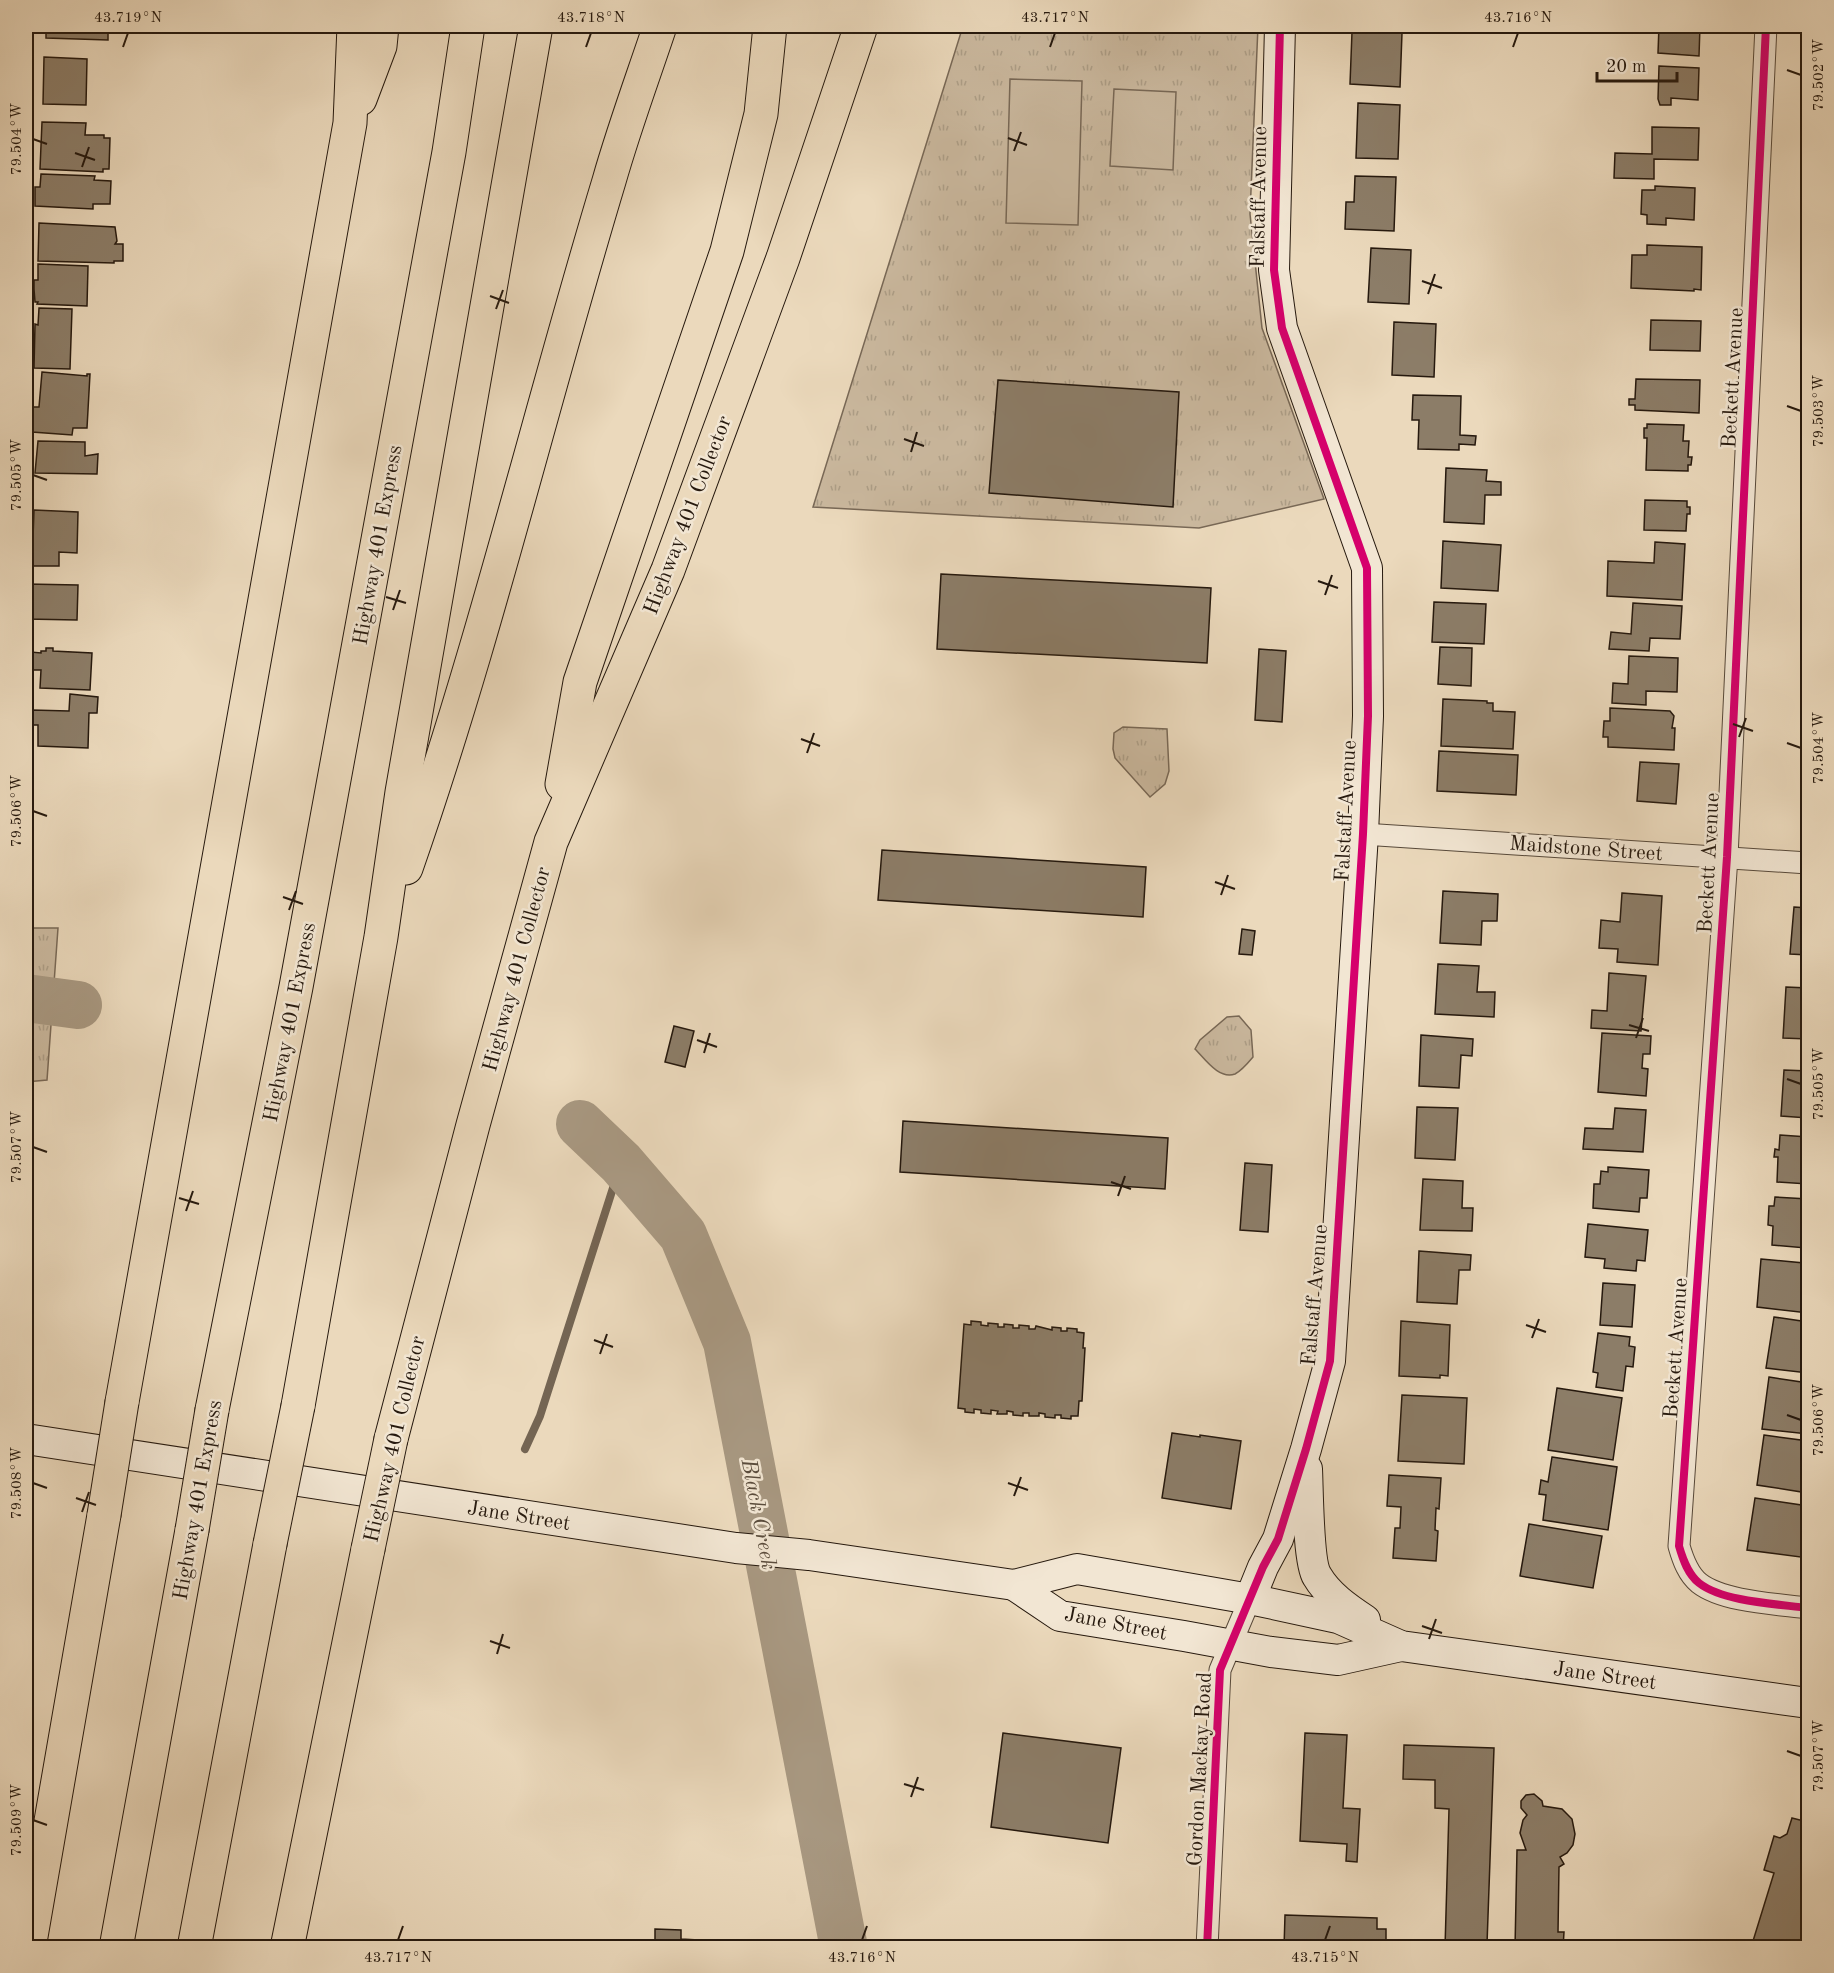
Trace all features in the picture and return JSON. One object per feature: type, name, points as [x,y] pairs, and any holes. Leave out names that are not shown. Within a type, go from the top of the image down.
[{"type":"highway","points":[[28,1947],[122,1401],[350,123],[354,26]]},
{"type":"highway","points":[[350,123],[380,46],[382,26]]},
{"type":"highway","name":"Highway 401 Express","points":[[116,1947],[212,1410],[298,975],[449,152],[468,26]]},
{"type":"highway","points":[[194,1947],[298,1406],[381,937],[402,792],[536,26]]},
{"type":"highway","points":[[381,937],[434,786],[507,540],[609,179],[660,26]]},
{"type":"highway","points":[[551,842],[580,682],[727,251],[762,114],[770,26]]},
{"type":"highway","name":"Highway 401 Collector","points":[[287,1947],[391,1439],[473,1125],[551,842],[668,570],[783,258],[861,26]]},
{"type":"main road","name":"Falstaff Avenue","points":[[1250,1599],[1278,1539],[1330,1361],[1363,834],[1368,716],[1367,568],[1282,328],[1274,270],[1280,26]]},
{"type":"main road","name":"Jane Street","points":[[26,1439],[736,1548],[1014,1585],[1077,1569],[1250,1599],[1338,1618],[1401,1646],[1809,1703]]},
{"type":"main road","points":[[1306,1449],[1312,1549],[1316,1575],[1339,1602],[1401,1646]]},
{"type":"main road","name":"Jane Street","points":[[1014,1585],[1060,1616],[1231,1645],[1338,1660],[1401,1646]]},
{"type":"street","name":"Beckett Avenue","points":[[1766,26],[1727,857],[1678,1546],[1686,1566],[1697,1582],[1714,1593],[1809,1608]]},
{"type":"street","name":"Maidstone Street","points":[[1363,834],[1809,862]]},
{"type":"street","name":"Gordon Mackay Road","points":[[1206,1947],[1220,1670],[1250,1599]]},
{"type":"green space","points":[[963,26],[1258,26],[1250,214],[1262,328],[1324,499],[1199,528],[813,507]]},
{"type":"green space","points":[[1010,79],[1082,81],[1078,225],[1006,223]]},
{"type":"green space","points":[[1114,89],[1176,92],[1173,170],[1110,166]]},
{"type":"green space","points":[[1123,727],[1167,729],[1169,771],[1165,784],[1150,797],[1115,758],[1114,733]]},
{"type":"green space","points":[[26,928],[58,928],[47,1080],[26,1082]]},
{"type":"green space","points":[[1239,1016],[1251,1030],[1253,1057],[1235,1074],[1223,1074],[1213,1068],[1195,1049],[1200,1040],[1227,1017]]},
{"type":"building","points":[[46,26],[116,26],[116,32],[108,32],[108,40],[46,38]]},
{"type":"building","points":[[1659,26],[1700,26],[1699,56],[1658,53]]},
{"type":"building","points":[[1352,32],[1402,33],[1400,87],[1350,84]]},
{"type":"building","points":[[44,57],[87,59],[86,105],[43,104]]},
{"type":"building","points":[[1659,66],[1699,68],[1698,100],[1671,98],[1671,105],[1660,105],[1658,99]]},
{"type":"building","points":[[1358,103],[1400,105],[1398,159],[1356,158]]},
{"type":"building","points":[[42,122],[86,123],[85,135],[104,135],[104,138],[110,138],[109,169],[103,169],[103,172],[40,169]]},
{"type":"building","points":[[1652,127],[1699,128],[1698,160],[1654,159],[1654,179],[1614,178],[1615,153],[1652,154]]},
{"type":"building","points":[[41,174],[95,176],[94,180],[111,181],[110,204],[93,204],[93,209],[35,206],[35,187],[40,187]]},
{"type":"building","points":[[1355,176],[1396,177],[1394,231],[1345,229],[1346,202],[1354,202]]},
{"type":"building","points":[[1655,186],[1695,188],[1694,220],[1666,218],[1666,225],[1647,224],[1647,215],[1641,214],[1642,190],[1655,190]]},
{"type":"building","points":[[39,223],[115,227],[117,241],[115,244],[123,244],[123,261],[114,261],[114,263],[38,261]]},
{"type":"building","points":[[1647,245],[1702,247],[1701,290],[1631,288],[1632,255],[1647,255]]},
{"type":"building","points":[[1371,248],[1411,250],[1409,304],[1368,302]]},
{"type":"building","points":[[38,264],[88,266],[87,306],[37,304],[34,280],[38,280]]},
{"type":"building","points":[[39,308],[72,309],[70,369],[34,368],[35,324],[38,325]]},
{"type":"building","points":[[1651,320],[1701,321],[1700,351],[1650,350]]},
{"type":"building","points":[[1394,322],[1436,324],[1434,377],[1392,375]]},
{"type":"building","points":[[42,372],[87,376],[90,374],[87,428],[73,428],[72,435],[32,432],[33,407],[39,407]]},
{"type":"building","points":[[1636,379],[1700,380],[1699,413],[1635,410],[1635,405],[1629,405],[1629,399],[1635,399]]},
{"type":"building","points":[[998,380],[1179,392],[1173,507],[989,493]]},
{"type":"building","points":[[1413,395],[1461,396],[1460,435],[1476,436],[1475,445],[1459,444],[1459,450],[1418,449],[1419,420],[1412,420]]},
{"type":"building","points":[[1647,424],[1684,425],[1683,441],[1689,441],[1688,457],[1692,457],[1688,471],[1646,470],[1647,438],[1644,438],[1644,428],[1647,428]]},
{"type":"building","points":[[38,441],[85,442],[85,456],[98,454],[97,474],[35,473]]},
{"type":"building","points":[[1446,468],[1487,470],[1486,481],[1501,482],[1501,495],[1485,495],[1484,524],[1444,522]]},
{"type":"building","points":[[1645,500],[1687,501],[1690,514],[1687,514],[1686,531],[1644,530]]},
{"type":"building","points":[[34,510],[78,512],[77,553],[59,552],[59,566],[32,566]]},
{"type":"building","points":[[1443,541],[1501,545],[1498,591],[1441,588]]},
{"type":"building","points":[[1655,542],[1685,544],[1682,600],[1607,596],[1608,561],[1654,563]]},
{"type":"building","points":[[941,574],[1211,588],[1207,663],[937,649]]},
{"type":"building","points":[[26,584],[78,585],[77,620],[26,619]]},
{"type":"building","points":[[1434,602],[1486,604],[1484,644],[1432,642]]},
{"type":"building","points":[[1633,603],[1682,606],[1680,639],[1650,638],[1649,651],[1609,649],[1611,632],[1631,634]]},
{"type":"building","points":[[1440,647],[1472,648],[1471,686],[1438,684]]},
{"type":"building","points":[[46,648],[53,648],[53,651],[92,653],[90,690],[40,688],[41,670],[30,670],[31,652],[41,653],[41,651],[46,651]]},
{"type":"building","points":[[1259,649],[1286,651],[1282,722],[1255,720]]},
{"type":"building","points":[[1629,656],[1678,658],[1677,692],[1646,691],[1646,705],[1612,703],[1613,683],[1628,684]]},
{"type":"building","points":[[70,694],[98,697],[97,713],[89,713],[88,748],[38,746],[38,725],[32,725],[32,710],[69,711]]},
{"type":"building","points":[[1443,699],[1487,701],[1487,703],[1493,703],[1493,711],[1515,712],[1513,749],[1441,746]]},
{"type":"building","points":[[1610,708],[1670,711],[1674,716],[1672,728],[1675,728],[1674,750],[1608,747],[1608,737],[1603,737],[1604,721],[1610,721]]},
{"type":"building","points":[[1439,751],[1518,755],[1516,795],[1437,791]]},
{"type":"building","points":[[1640,762],[1679,764],[1676,804],[1637,801]]},
{"type":"building","points":[[1804,796],[1808,796],[1808,814],[1803,814]]},
{"type":"building","points":[[882,850],[1146,867],[1143,917],[878,900]]},
{"type":"building","points":[[1443,891],[1498,894],[1497,921],[1482,921],[1481,945],[1440,943]]},
{"type":"building","points":[[1622,893],[1662,896],[1658,965],[1617,962],[1618,949],[1599,948],[1601,920],[1620,922]]},
{"type":"building","points":[[1794,907],[1808,908],[1808,955],[1790,954]]},
{"type":"building","points":[[1242,929],[1255,931],[1252,955],[1239,954]]},
{"type":"building","points":[[1438,964],[1479,966],[1477,992],[1495,992],[1494,1017],[1435,1014]]},
{"type":"building","points":[[1609,973],[1646,976],[1641,1031],[1591,1028],[1592,1010],[1607,1011]]},
{"type":"building","points":[[1786,987],[1808,988],[1808,1039],[1783,1038]]},
{"type":"building","points":[[674,1026],[694,1031],[685,1067],[665,1062]]},
{"type":"building","points":[[1602,1033],[1651,1036],[1650,1054],[1643,1054],[1642,1068],[1648,1069],[1646,1096],[1598,1092]]},
{"type":"building","points":[[1421,1035],[1473,1039],[1472,1056],[1461,1055],[1459,1088],[1419,1086]]},
{"type":"building","points":[[1784,1070],[1808,1071],[1808,1118],[1781,1116]]},
{"type":"building","points":[[1417,1107],[1458,1108],[1455,1160],[1415,1158]]},
{"type":"building","points":[[1615,1108],[1646,1110],[1643,1152],[1583,1149],[1585,1128],[1613,1129]]},
{"type":"building","points":[[903,1121],[1168,1138],[1165,1189],[900,1172]]},
{"type":"building","points":[[1780,1135],[1808,1137],[1808,1184],[1777,1182],[1778,1157],[1774,1157],[1775,1149],[1779,1150]]},
{"type":"building","points":[[1245,1163],[1272,1165],[1268,1232],[1240,1230]]},
{"type":"building","points":[[1608,1167],[1649,1170],[1647,1198],[1640,1198],[1639,1212],[1593,1208],[1594,1184],[1600,1184],[1601,1171],[1608,1172]]},
{"type":"building","points":[[1423,1179],[1463,1181],[1462,1208],[1473,1208],[1472,1231],[1420,1230]]},
{"type":"building","points":[[1775,1197],[1808,1199],[1808,1245],[1806,1248],[1772,1245],[1773,1226],[1768,1225],[1769,1206],[1774,1206]]},
{"type":"building","points":[[1588,1224],[1648,1230],[1645,1261],[1637,1260],[1636,1271],[1604,1268],[1605,1259],[1585,1257]]},
{"type":"building","points":[[1419,1251],[1471,1255],[1470,1270],[1459,1270],[1457,1304],[1417,1302]]},
{"type":"building","points":[[1761,1259],[1804,1263],[1808,1266],[1808,1313],[1757,1307]]},
{"type":"building","points":[[1603,1283],[1635,1285],[1632,1327],[1600,1325]]},
{"type":"building","points":[[1774,1317],[1808,1322],[1808,1373],[1766,1368]]},
{"type":"building","points":[[971,1321],[981,1322],[981,1325],[988,1326],[988,1323],[998,1324],[998,1327],[1004,1327],[1004,1324],[1013,1325],[1013,1328],[1019,1328],[1019,1325],[1029,1326],[1029,1329],[1035,1329],[1036,1326],[1052,1330],[1052,1327],[1061,1328],[1061,1331],[1067,1331],[1067,1328],[1077,1329],[1077,1332],[1084,1333],[1082,1401],[1079,1401],[1078,1416],[1071,1416],[1071,1419],[1061,1418],[1061,1415],[1055,1415],[1055,1418],[1045,1417],[1045,1414],[1039,1413],[1039,1416],[1029,1416],[1029,1413],[1023,1413],[1023,1416],[1013,1415],[1013,1412],[1007,1411],[1007,1414],[997,1414],[998,1411],[991,1410],[991,1414],[981,1413],[981,1410],[974,1409],[974,1413],[958,1408],[964,1324],[971,1325]]},
{"type":"building","points":[[1401,1321],[1450,1325],[1448,1376],[1440,1375],[1440,1378],[1399,1376]]},
{"type":"building","points":[[1598,1333],[1630,1337],[1629,1346],[1635,1347],[1633,1367],[1626,1366],[1623,1391],[1596,1387],[1598,1373],[1593,1372]]},
{"type":"building","points":[[1769,1377],[1808,1383],[1808,1434],[1762,1429]]},
{"type":"building","points":[[1557,1388],[1622,1398],[1613,1460],[1548,1450]]},
{"type":"building","points":[[1402,1395],[1467,1398],[1464,1464],[1398,1461]]},
{"type":"building","points":[[1172,1433],[1241,1441],[1231,1509],[1162,1498]]},
{"type":"building","points":[[1764,1435],[1808,1441],[1806,1454],[1808,1455],[1808,1493],[1757,1485]]},
{"type":"building","points":[[1552,1457],[1617,1467],[1608,1530],[1543,1520],[1546,1495],[1539,1494],[1541,1480],[1548,1482]]},
{"type":"building","points":[[1389,1475],[1441,1478],[1439,1509],[1436,1508],[1435,1530],[1438,1531],[1436,1561],[1393,1558],[1395,1528],[1400,1528],[1401,1507],[1387,1506]]},
{"type":"building","points":[[1755,1498],[1808,1506],[1808,1558],[1747,1550]]},
{"type":"building","points":[[1529,1524],[1602,1536],[1593,1588],[1520,1576]]},
{"type":"building","points":[[1003,1733],[1121,1748],[1108,1843],[991,1827]]},
{"type":"building","points":[[1305,1733],[1347,1735],[1343,1808],[1360,1809],[1357,1862],[1346,1861],[1347,1844],[1300,1841]]},
{"type":"building","points":[[1404,1745],[1494,1748],[1487,1944],[1475,1944],[1475,1948],[1445,1948],[1449,1809],[1435,1808],[1435,1780],[1403,1779]]},
{"type":"building","points":[[1534,1794],[1542,1801],[1543,1806],[1562,1809],[1572,1819],[1575,1834],[1573,1845],[1567,1853],[1560,1857],[1564,1864],[1559,1867],[1558,1932],[1564,1932],[1563,1948],[1515,1948],[1517,1850],[1526,1850],[1520,1833],[1523,1820],[1527,1815],[1521,1808],[1521,1801],[1526,1795]]},
{"type":"building","points":[[1792,1818],[1808,1822],[1808,1948],[1776,1948],[1753,1941],[1774,1873],[1764,1870],[1774,1836],[1780,1838],[1787,1834]]},
{"type":"building","points":[[1285,1915],[1377,1918],[1377,1929],[1386,1929],[1386,1948],[1284,1948]]},
{"type":"building","points":[[655,1929],[681,1930],[681,1939],[698,1940],[698,1948],[655,1948]]},
{"type":"waterway","name":"Black Creek","points":[[26,998],[78,1005]]},
{"type":"waterway","name":"Black Creek","points":[[580,1124],[621,1163],[683,1235],[727,1342],[844,1948]]},
{"type":"waterway","points":[[525,1449],[540,1416],[621,1163]]},
{"type":"cycle path","points":[[1207,1948],[1220,1670],[1263,1567],[1278,1539],[1330,1361],[1363,834],[1368,716],[1367,568],[1282,328],[1274,270],[1280,26]]},
{"type":"cycle path","points":[[1766,26],[1727,857],[1679,1546],[1689,1571],[1699,1583],[1709,1589],[1751,1601],[1808,1608]]}]
